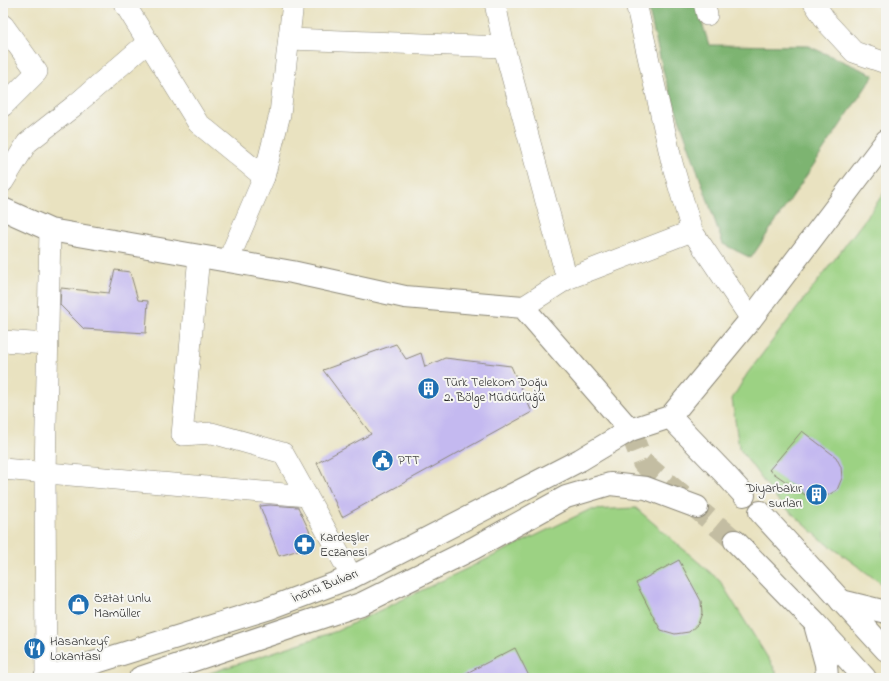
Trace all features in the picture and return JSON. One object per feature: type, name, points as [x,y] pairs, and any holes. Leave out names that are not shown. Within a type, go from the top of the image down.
[{"type":"main road","points":[[744,495],[670,417],[751,319],[886,141]]},
{"type":"main road","points":[[3,208],[50,230],[292,272],[405,297],[523,307],[630,430]]},
{"type":"main road","name":"İnönü Bulvarı","points":[[46,678],[270,608],[352,577],[580,460],[630,430],[670,417]]},
{"type":"main road","points":[[140,678],[361,604],[474,548],[566,498],[595,488],[610,484],[646,488],[697,507]]},
{"type":"main road","points":[[760,512],[886,650]]},
{"type":"main road","points":[[735,541],[865,678]]},
{"type":"main road","points":[[841,601],[886,612]]},
{"type":"main road","points":[[814,623],[826,664],[827,678]]},
{"type":"street","points":[[124,3],[198,123],[264,177]]},
{"type":"street","points":[[228,261],[264,177],[280,114],[293,3]]},
{"type":"street","points":[[495,3],[504,47],[567,279]]},
{"type":"street","points":[[636,3],[672,163],[692,231],[751,319]]},
{"type":"street","points":[[814,3],[828,24],[854,52],[886,63]]},
{"type":"street","points":[[3,25],[37,72],[3,106]]},
{"type":"street","points":[[289,38],[504,47]]},
{"type":"street","points":[[3,182],[26,143],[74,106],[148,42]]},
{"type":"street","points":[[46,678],[45,474],[50,230]]},
{"type":"street","points":[[523,307],[567,279],[692,231]]},
{"type":"street","points":[[199,256],[182,435],[212,433],[283,453],[352,577]]},
{"type":"street","points":[[3,341],[47,344]]},
{"type":"street","points":[[3,469],[45,474],[307,496]]},
{"type":"green space","points":[[647,3],[696,3],[709,45],[808,46],[874,75],[751,258],[723,244],[665,78]]},
{"type":"green space","points":[[886,190],[886,587],[822,540],[778,501],[739,448],[732,399],[747,374]]},
{"type":"green space","points":[[636,508],[720,581],[776,671],[777,678],[195,678],[337,631],[589,510]]},
{"type":"building","points":[[115,270],[130,272],[138,300],[148,301],[146,333],[84,329],[60,305],[61,288],[109,293]]},
{"type":"building","name":"Türk Telekom Doğu 2. Bölge Müdürlüğü","points":[[396,344],[406,359],[421,353],[425,367],[445,358],[511,366],[532,412],[342,517],[317,463],[371,434],[323,370]]},
{"type":"building","points":[[802,431],[836,457],[841,467],[842,478],[837,490],[825,497],[811,499],[769,470]]},
{"type":"building","points":[[270,505],[298,507],[316,545],[279,556],[260,506]]},
{"type":"building","points":[[679,560],[701,601],[702,613],[698,624],[689,632],[675,634],[661,630],[636,583]]},
{"type":"building","points":[[515,648],[530,678],[457,678]]},
{"type":"tunnel","points":[[630,430],[643,463],[735,541]]},
{"type":"place","name":"Türk Telekom Doğu 2. Bölge Müdürlüğü","points":[[429,389]]},
{"type":"place","name":"PTT","points":[[382,460]]},
{"type":"place","name":"Diyarbakır surları","points":[[817,495]]},
{"type":"place","name":"Kardeşler Eczanesi","points":[[305,544]]},
{"type":"place","name":"Öztat Unlu Mamüller","points":[[78,605]]},
{"type":"place","name":"Hasankeyf Lokantası","points":[[35,648]]}]
